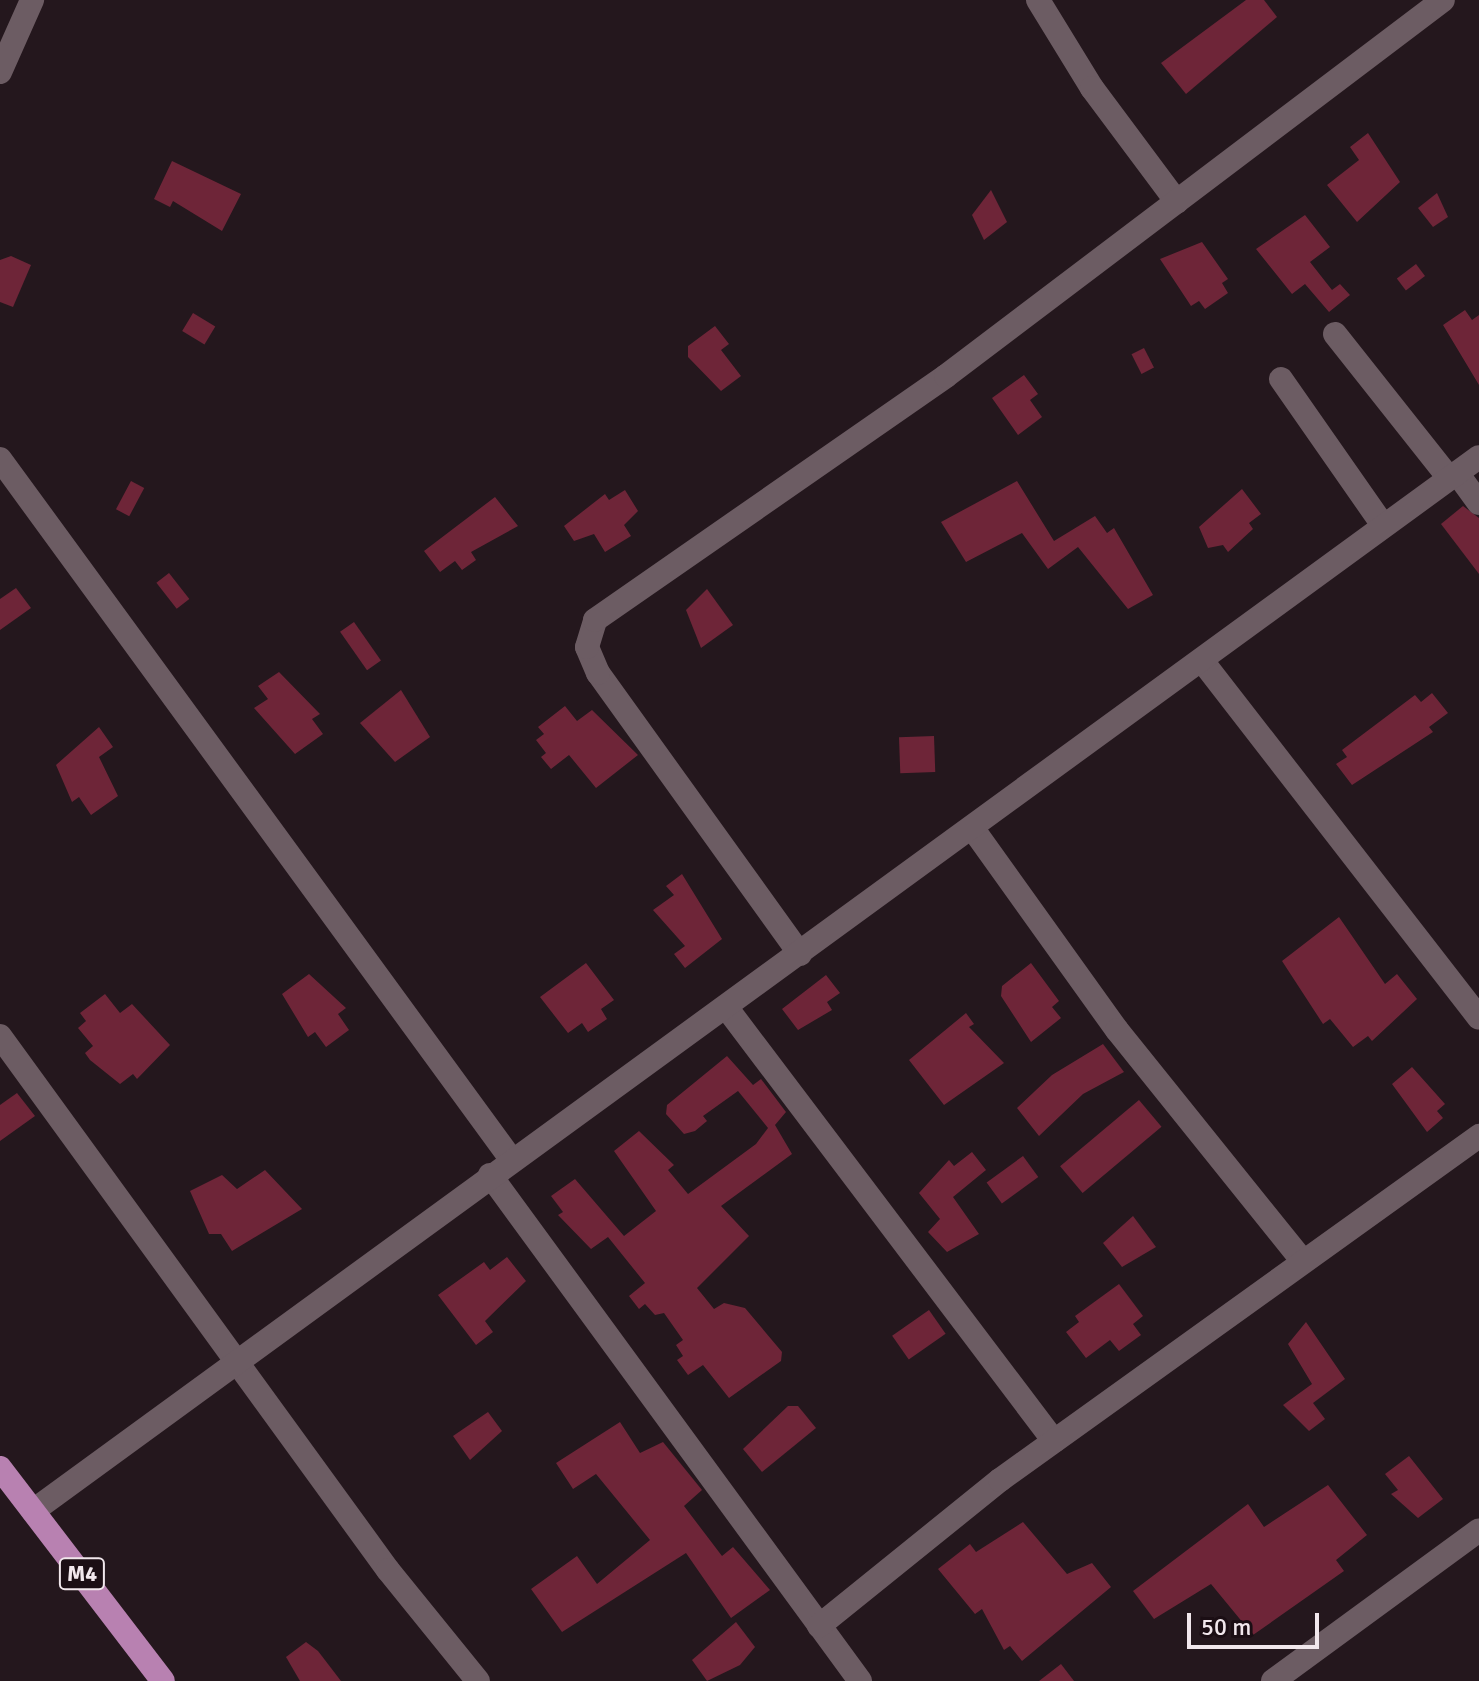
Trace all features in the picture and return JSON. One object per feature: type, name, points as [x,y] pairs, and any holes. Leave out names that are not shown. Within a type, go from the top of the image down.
[{"type":"main road","name":"M4","points":[[0,1468],[160,1680]]},
{"type":"street","points":[[0,72],[32,0]]},
{"type":"street","points":[[1038,0],[1092,88],[1177,202]]},
{"type":"street","points":[[800,954],[598,673],[589,633],[612,605],[946,376],[1443,0]]},
{"type":"street","points":[[1335,334],[1479,503]]},
{"type":"street","points":[[1281,379],[1382,524]]},
{"type":"street","points":[[33,1511],[234,1358],[973,829],[1203,662],[1382,524],[1479,457]]},
{"type":"street","points":[[0,459],[511,1159]]},
{"type":"street","points":[[1203,662],[1479,1018]]},
{"type":"street","points":[[973,829],[1117,1030],[1301,1259]]},
{"type":"street","points":[[726,1007],[1054,1441]]},
{"type":"street","points":[[0,1036],[234,1358],[478,1681]]},
{"type":"street","points":[[819,1626],[1054,1441],[1301,1259],[1479,1136]]},
{"type":"street","points":[[490,1175],[860,1681]]},
{"type":"street","points":[[1273,1681],[1479,1530]]},
{"type":"building","points":[[1246,0],[1264,0],[1277,17],[1186,94],[1161,63]]},
{"type":"building","points":[[1368,133],[1400,182],[1357,222],[1327,185],[1359,160],[1350,147]]},
{"type":"building","points":[[172,161],[241,194],[222,231],[173,201],[170,207],[154,199]]},
{"type":"building","points":[[991,190],[1007,222],[984,240],[972,215]]},
{"type":"building","points":[[1437,193],[1448,217],[1433,227],[1418,208]]},
{"type":"building","points":[[1305,215],[1330,247],[1310,262],[1332,290],[1340,284],[1350,295],[1329,312],[1305,284],[1292,294],[1256,249]]},
{"type":"building","points":[[1202,242],[1228,279],[1222,283],[1228,293],[1205,309],[1199,301],[1191,306],[1160,259]]},
{"type":"building","points":[[11,256],[31,265],[13,307],[0,302],[0,260]]},
{"type":"building","points":[[1416,264],[1425,276],[1406,290],[1397,278]]},
{"type":"building","points":[[1465,310],[1472,320],[1479,315],[1479,385],[1443,325]]},
{"type":"building","points":[[193,313],[215,326],[204,344],[182,331]]},
{"type":"building","points":[[715,326],[729,344],[721,350],[741,376],[721,391],[688,357],[688,346]]},
{"type":"building","points":[[1144,348],[1154,368],[1142,374],[1132,354]]},
{"type":"building","points":[[1024,375],[1038,394],[1030,400],[1042,417],[1018,435],[992,398]]},
{"type":"building","points":[[131,481],[144,488],[129,516],[116,509]]},
{"type":"building","points":[[1017,481],[1054,541],[1095,516],[1107,533],[1114,528],[1153,595],[1128,609],[1078,547],[1048,569],[1022,533],[966,562],[941,522]]},
{"type":"building","points":[[1242,489],[1261,514],[1249,523],[1253,529],[1228,552],[1223,545],[1208,548],[1199,527]]},
{"type":"building","points":[[625,490],[638,511],[624,525],[631,536],[605,552],[594,534],[574,541],[564,526],[605,494],[609,500]]},
{"type":"building","points":[[495,497],[518,526],[471,552],[476,560],[462,570],[455,561],[440,572],[424,551]]},
{"type":"building","points":[[1463,506],[1479,518],[1479,574],[1441,524]]},
{"type":"building","points":[[169,573],[189,599],[177,609],[156,583]]},
{"type":"building","points":[[16,588],[31,608],[0,630],[0,599]]},
{"type":"building","points":[[707,589],[733,625],[701,648],[686,610]]},
{"type":"building","points":[[354,622],[381,661],[367,670],[340,632]]},
{"type":"building","points":[[279,672],[320,714],[312,719],[323,734],[295,754],[254,708],[268,699],[258,686]]},
{"type":"building","points":[[401,690],[430,737],[395,762],[360,723]]},
{"type":"building","points":[[1432,693],[1448,713],[1429,727],[1433,732],[1352,785],[1336,764],[1347,757],[1342,750],[1415,695],[1421,702]]},
{"type":"building","points":[[565,706],[577,721],[592,710],[638,755],[596,788],[569,755],[551,769],[541,757],[546,753],[536,740],[544,734],[538,727]]},
{"type":"building","points":[[99,727],[113,747],[99,757],[118,796],[91,815],[79,797],[72,802],[56,765]]},
{"type":"building","points":[[934,736],[935,772],[900,773],[899,737]]},
{"type":"building","points":[[682,874],[722,939],[685,968],[674,954],[685,946],[653,910],[674,895],[666,886]]},
{"type":"building","points":[[1339,917],[1385,984],[1397,974],[1417,999],[1372,1041],[1368,1036],[1353,1047],[1330,1019],[1323,1024],[1282,961]]},
{"type":"building","points":[[586,963],[614,1000],[601,1009],[607,1019],[588,1032],[582,1023],[568,1033],[540,997]]},
{"type":"building","points":[[1031,963],[1059,1001],[1052,1007],[1061,1018],[1031,1042],[1001,996],[1002,986]]},
{"type":"building","points":[[309,974],[346,1008],[338,1014],[349,1030],[326,1047],[315,1032],[308,1037],[282,994]]},
{"type":"building","points":[[826,975],[840,993],[827,1002],[832,1010],[798,1030],[782,1009]]},
{"type":"building","points":[[105,994],[120,1013],[132,1004],[170,1045],[137,1079],[133,1074],[120,1084],[90,1060],[85,1053],[93,1046],[78,1028],[86,1021],[80,1013]]},
{"type":"building","points":[[966,1013],[974,1024],[969,1027],[1004,1063],[944,1105],[909,1060]]},
{"type":"building","points":[[1103,1044],[1124,1072],[1083,1094],[1039,1136],[1017,1108],[1052,1075]]},
{"type":"building","points":[[727,1056],[753,1085],[761,1079],[786,1112],[775,1125],[792,1154],[721,1206],[749,1236],[697,1288],[714,1309],[724,1303],[745,1308],[782,1352],[781,1361],[729,1398],[703,1365],[688,1375],[677,1360],[683,1356],[676,1345],[683,1340],[664,1313],[655,1315],[645,1304],[639,1309],[629,1296],[645,1283],[608,1237],[591,1249],[558,1215],[563,1212],[551,1196],[575,1179],[624,1236],[656,1211],[614,1151],[639,1131],[674,1165],[668,1170],[688,1194],[756,1144],[768,1128],[738,1091],[703,1116],[707,1121],[695,1131],[684,1134],[666,1114],[667,1105]]},
{"type":"building","points":[[1412,1067],[1445,1104],[1437,1111],[1443,1118],[1427,1132],[1392,1084]]},
{"type":"building","points":[[17,1093],[35,1116],[0,1141],[0,1105]]},
{"type":"building","points":[[1139,1100],[1161,1127],[1083,1193],[1060,1166]]},
{"type":"building","points":[[972,1152],[986,1170],[953,1197],[979,1234],[947,1252],[928,1232],[940,1219],[919,1193],[949,1160],[954,1166]]},
{"type":"building","points":[[1023,1156],[1038,1177],[1002,1203],[987,1182]]},
{"type":"building","points":[[265,1170],[302,1209],[232,1251],[221,1234],[209,1234],[190,1191],[222,1175],[237,1189]]},
{"type":"building","points":[[1133,1216],[1156,1247],[1122,1267],[1103,1243]]},
{"type":"building","points":[[507,1257],[526,1281],[485,1321],[493,1332],[476,1345],[438,1295],[484,1262],[490,1270]]},
{"type":"building","points":[[1119,1284],[1143,1316],[1133,1324],[1141,1335],[1119,1351],[1110,1340],[1086,1358],[1066,1332],[1079,1322],[1075,1316]]},
{"type":"building","points":[[929,1310],[946,1334],[909,1360],[892,1336]]},
{"type":"building","points":[[1306,1322],[1345,1379],[1313,1403],[1325,1419],[1309,1431],[1283,1405],[1312,1384],[1288,1344]]},
{"type":"building","points":[[788,1406],[798,1406],[816,1428],[762,1472],[743,1449]]},
{"type":"building","points":[[488,1412],[502,1431],[470,1460],[453,1436]]},
{"type":"building","points":[[620,1422],[640,1453],[663,1442],[702,1490],[684,1506],[722,1556],[733,1547],[770,1590],[731,1618],[686,1553],[562,1632],[531,1589],[577,1556],[597,1584],[650,1540],[596,1474],[573,1489],[556,1463]]},
{"type":"building","points":[[1409,1456],[1443,1499],[1418,1518],[1391,1494],[1398,1490],[1385,1474]]},
{"type":"building","points":[[1328,1485],[1367,1535],[1336,1560],[1344,1571],[1253,1635],[1211,1584],[1154,1619],[1133,1591],[1248,1504],[1264,1527]]},
{"type":"building","points":[[1023,1522],[1067,1574],[1092,1563],[1111,1587],[1022,1661],[1010,1646],[1004,1650],[982,1609],[975,1614],[938,1569],[970,1544],[976,1552]]},
{"type":"building","points":[[736,1622],[755,1647],[740,1665],[707,1681],[692,1660]]},
{"type":"building","points":[[306,1642],[318,1651],[341,1681],[300,1681],[286,1657]]},
{"type":"building","points":[[1061,1664],[1074,1681],[1039,1681]]}]
